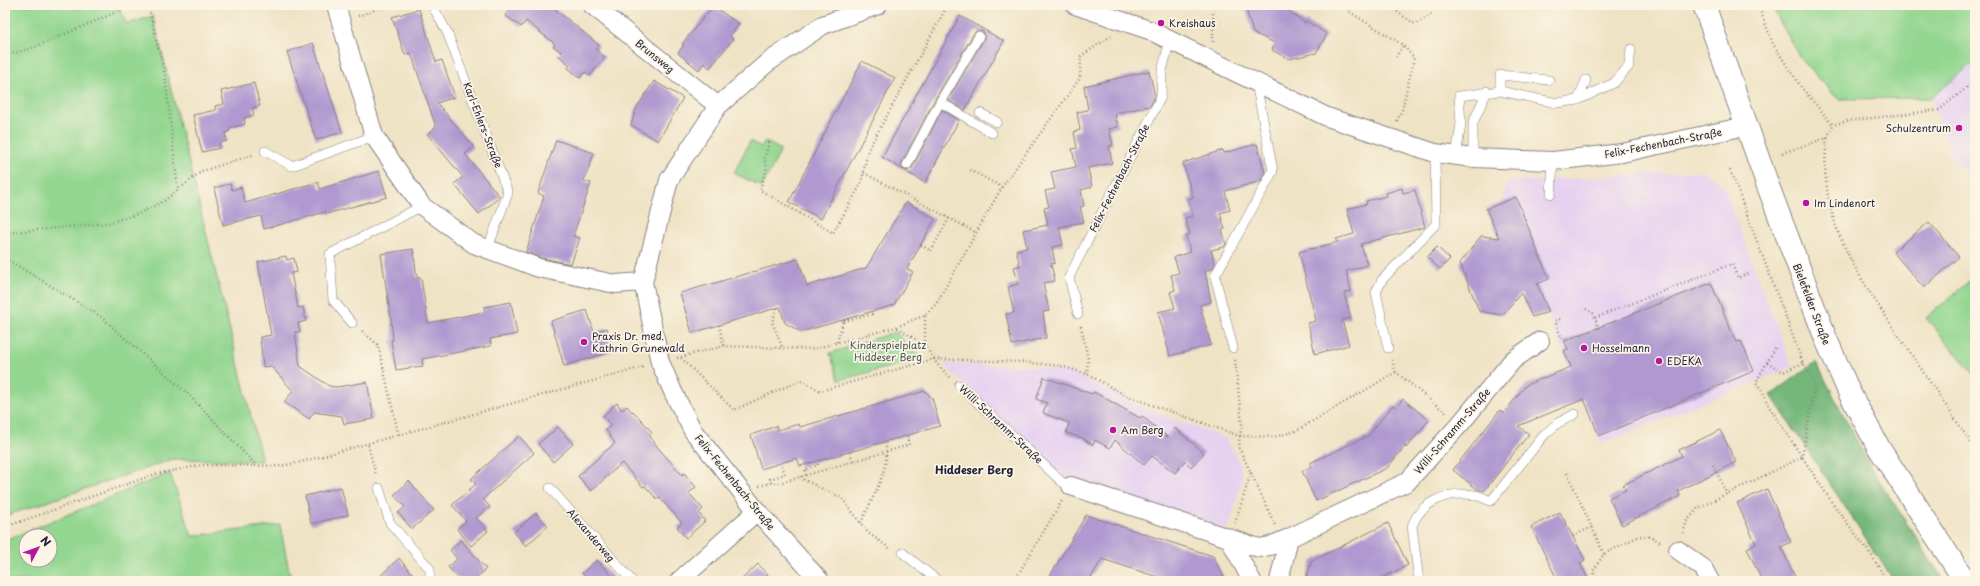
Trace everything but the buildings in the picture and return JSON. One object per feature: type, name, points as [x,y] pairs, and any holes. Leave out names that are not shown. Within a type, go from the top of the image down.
[{"type":"main road","name":"Bielefelder Straße","points":[[1704,5],[1746,126],[1826,339],[1850,394],[1879,448],[1965,581]]},
{"type":"street","points":[[336,5],[374,136],[422,206],[474,244],[539,268],[615,284],[643,282]]},
{"type":"street","name":"Brunsweg","points":[[592,5],[718,106]]},
{"type":"street","name":"Felix-Fechenbach-Straße","points":[[820,581],[757,512],[693,431],[660,362],[643,282],[669,180],[718,106],[767,63],[823,25],[878,5]]},
{"type":"street","name":"Felix-Fechenbach-Straße","points":[[1075,5],[1125,21],[1170,40],[1327,117],[1435,153],[1464,157],[1553,161],[1622,153],[1746,126]]},
{"type":"street","name":"Willi-Schramm-Straße","points":[[1071,486],[1259,548],[1270,546],[1286,540],[1407,482],[1460,424],[1513,360],[1540,341]]},
{"type":"street","points":[[679,581],[757,512]]},
{"type":"street","points":[[1229,538],[1252,581]]},
{"type":"street","points":[[1279,581],[1286,540]]},
{"type":"street","points":[[1678,550],[1703,568],[1710,581]]},
{"type":"lane","name":"Karl-Ehlers-Straße","points":[[432,5],[447,32],[508,193],[488,248]]},
{"type":"lane","points":[[907,165],[940,102],[979,36]]},
{"type":"lane","name":"Felix-Fechenbach-Straße","points":[[1078,314],[1069,277],[1161,97],[1162,71],[1170,40]]},
{"type":"lane","points":[[1464,157],[1459,96],[1487,91],[1500,91],[1557,103],[1578,100],[1614,83],[1629,66],[1631,49]]},
{"type":"lane","points":[[1500,91],[1500,75],[1549,80]]},
{"type":"lane","points":[[1578,100],[1586,80]]},
{"type":"lane","points":[[1233,348],[1215,276],[1273,171],[1255,81]]},
{"type":"lane","points":[[1464,157],[1473,123],[1487,91]]},
{"type":"lane","points":[[940,102],[992,133]]},
{"type":"lane","points":[[980,113],[997,122]]},
{"type":"lane","points":[[265,151],[292,166],[374,136]]},
{"type":"lane","points":[[1388,348],[1376,292],[1382,280],[1436,224],[1435,153]]},
{"type":"lane","points":[[1551,194],[1553,161]]},
{"type":"lane","points":[[352,323],[334,300],[330,254],[422,206]]},
{"type":"lane","name":"Willi-Schramm-Straße","points":[[959,385],[1062,482],[1071,486]]},
{"type":"lane","points":[[1419,581],[1412,526],[1420,511],[1433,501],[1457,493],[1475,495],[1491,501],[1545,434],[1558,423],[1575,414]]},
{"type":"lane","points":[[379,488],[390,524],[430,569],[430,581]]},
{"type":"lane","name":"Alexanderweg","points":[[550,488],[632,581]]},
{"type":"lane","points":[[903,553],[938,581]]},
{"type":"path","points":[[5,56],[32,48],[133,5]]},
{"type":"path","points":[[148,5],[165,75],[178,190]]},
{"type":"path","points":[[359,16],[389,5]]},
{"type":"path","points":[[768,142],[764,160],[767,168],[760,190],[833,234],[858,190],[864,173],[868,150],[945,10],[946,5]]},
{"type":"path","points":[[1212,60],[1213,5]]},
{"type":"path","points":[[1347,5],[1348,11],[1403,45],[1414,58],[1402,110],[1389,138]]},
{"type":"path","points":[[1387,5],[1415,24],[1434,13]]},
{"type":"path","points":[[1758,5],[1773,44],[1801,87],[1833,125]]},
{"type":"path","points":[[5,527],[156,474],[202,465],[280,466],[302,462],[398,437],[660,362],[681,358],[724,346],[813,349],[896,327],[925,315],[936,304],[975,232],[1002,187],[1080,78],[1081,56],[1112,36],[1125,21]]},
{"type":"path","points":[[1396,57],[1403,45]]},
{"type":"path","points":[[1975,81],[1939,110],[1847,121],[1833,125],[1827,138],[1825,152],[1825,189],[1837,231],[1857,273],[1975,449]]},
{"type":"path","points":[[1782,153],[1827,138]]},
{"type":"path","points":[[5,233],[108,223],[138,214],[164,201],[202,171],[245,158]]},
{"type":"path","points":[[970,170],[1002,187]]},
{"type":"path","points":[[1730,170],[1803,364],[1815,384],[1802,457]]},
{"type":"path","points":[[864,173],[975,232]]},
{"type":"path","points":[[921,245],[931,251],[949,218]]},
{"type":"path","points":[[5,258],[100,316],[188,394],[256,465]]},
{"type":"path","points":[[1595,318],[1732,264],[1738,278],[1749,273]]},
{"type":"path","points":[[777,308],[772,322],[783,348]]},
{"type":"path","points":[[1586,309],[1593,313],[1599,329]]},
{"type":"path","points":[[837,343],[844,320],[872,314],[872,312]]},
{"type":"path","points":[[1078,314],[1088,360],[1087,374]]},
{"type":"path","points":[[925,315],[925,345]]},
{"type":"path","points":[[1560,319],[1555,321],[1562,339]]},
{"type":"path","points":[[352,323],[378,345],[398,437]]},
{"type":"path","points":[[719,325],[724,346]]},
{"type":"path","points":[[896,327],[925,345]]},
{"type":"path","name":"Willi-Schramm-Straße","points":[[925,345],[936,364],[959,385]]},
{"type":"path","points":[[1233,348],[1242,424],[1239,448],[1286,540]]},
{"type":"path","points":[[1388,348],[1396,372],[1460,424]]},
{"type":"path","points":[[1775,348],[1756,382],[1770,408],[1802,457],[1833,504],[1872,556],[1887,581]]},
{"type":"path","points":[[681,358],[734,410],[801,380],[820,391],[934,359],[1022,362],[1062,366],[1087,374],[1127,396],[1240,436],[1274,437],[1296,431],[1396,372]]},
{"type":"path","points":[[1767,362],[1783,372],[1803,364]]},
{"type":"path","points":[[779,483],[909,445],[907,435]]},
{"type":"path","points":[[861,523],[880,481],[887,451],[885,442]]},
{"type":"path","points":[[368,445],[379,488]]},
{"type":"path","points":[[850,452],[853,461]]},
{"type":"path","points":[[1686,524],[1698,508],[1802,457]]},
{"type":"path","points":[[806,475],[805,469],[818,465],[816,461]]},
{"type":"path","points":[[771,482],[770,479],[785,474],[781,463]]},
{"type":"path","points":[[1713,465],[1727,494]]},
{"type":"path","points":[[1229,538],[1251,473]]},
{"type":"path","points":[[1567,473],[1604,554]]},
{"type":"path","points":[[802,476],[804,480],[842,498],[868,533],[897,553],[903,553]]},
{"type":"path","points":[[1014,581],[1071,486]]},
{"type":"path","points":[[1573,536],[1592,526]]},
{"type":"path","points":[[1598,581],[1593,571],[1604,554],[1639,536],[1654,539]]},
{"type":"shaded area","name":"Schulzentrum","points":[[1975,61],[1975,182],[1953,157],[1931,98]]},
{"type":"shaded area","points":[[1703,171],[1723,185],[1792,367],[1601,444],[1502,200],[1508,182]]},
{"type":"shaded area","points":[[942,363],[1036,367],[1073,373],[1133,403],[1174,420],[1219,435],[1226,439],[1239,461],[1243,478],[1229,527],[1222,531],[1065,479]]},
{"type":"green space","points":[[5,5],[117,5],[127,24],[153,16],[262,461],[173,459],[5,516]]},
{"type":"green space","points":[[1771,5],[1975,5],[1975,61],[1931,98],[1838,99],[1800,58]]},
{"type":"green space","points":[[750,141],[761,147],[765,141],[781,150],[762,187],[734,173]]},
{"type":"green space","points":[[1975,276],[1975,375],[1926,318]]},
{"type":"green space","name":"Kinderspielplatz Hiddeser Berg","points":[[895,332],[922,359],[839,380],[830,353]]},
{"type":"green space","points":[[1816,362],[1870,466],[1944,581],[1894,581],[1771,395]]},
{"type":"green space","points":[[170,473],[192,536],[280,525],[291,581],[5,581],[5,540],[18,535],[18,568],[58,568],[58,528],[35,528]]},
{"type":"place","name":"Kreishaus","points":[[1161,23]]},
{"type":"place","name":"Schulzentrum","points":[[1959,128]]},
{"type":"place","name":"Im Lindenort","points":[[1806,203]]},
{"type":"place","name":"Praxis Dr. med. Kathrin Grunewald","points":[[584,342]]},
{"type":"place","name":"Hosselmann","points":[[1584,348]]},
{"type":"place","name":"EDEKA","points":[[1659,361]]},
{"type":"place","name":"Am Berg","points":[[1113,430]]},
{"type":"district","name":"Hiddeser Berg","points":[[974,470]]}]
